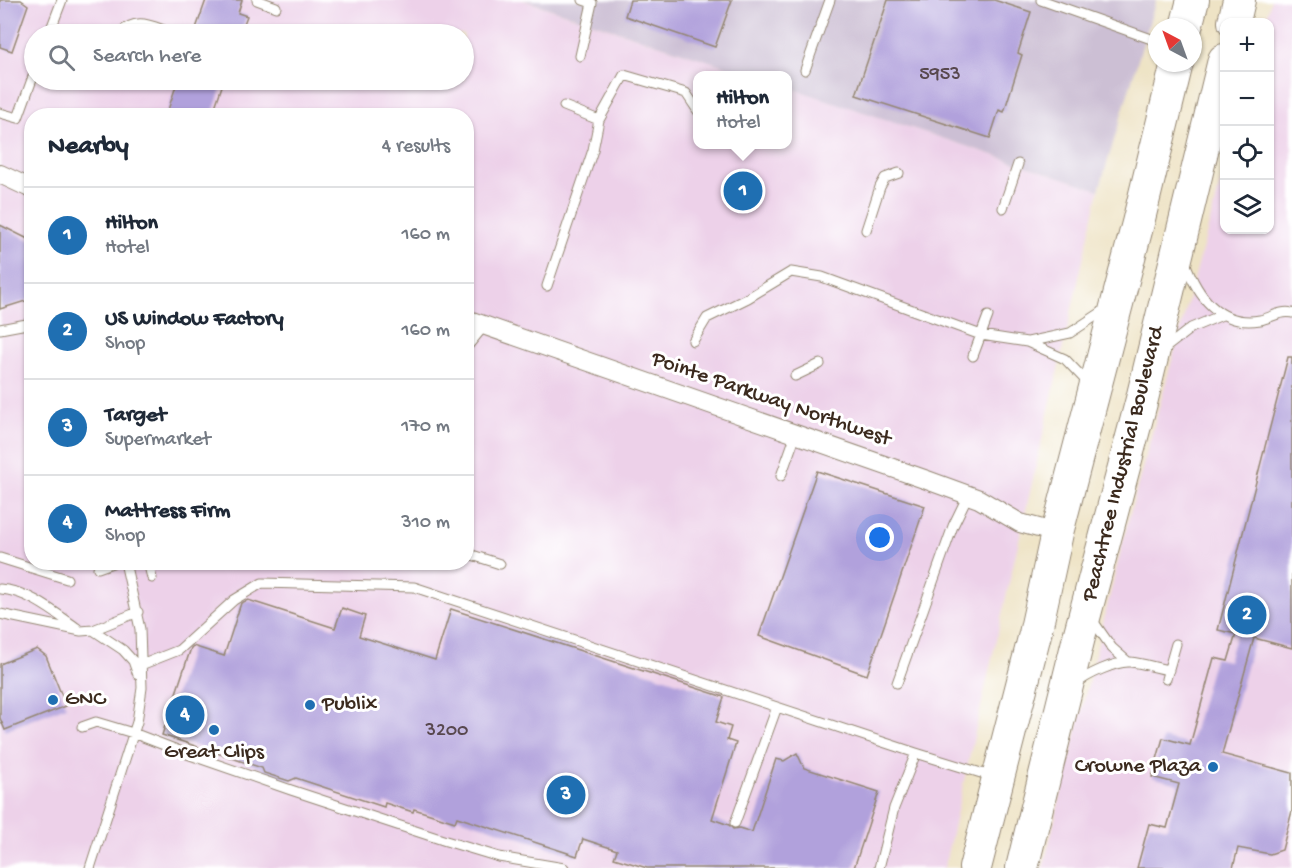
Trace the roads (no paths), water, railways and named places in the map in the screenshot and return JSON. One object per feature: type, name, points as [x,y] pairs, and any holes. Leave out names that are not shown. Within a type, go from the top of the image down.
[{"type":"highway","points":[[1188,18],[1193,0]]},
{"type":"highway","points":[[1235,18],[1239,0]]},
{"type":"highway","name":"Peachtree Industrial Boulevard","points":[[975,868],[1035,634],[1057,533],[1175,72]]},
{"type":"highway","name":"Peachtree Industrial Boulevard","points":[[1022,868],[1148,374],[1221,72]]},
{"type":"street","points":[[0,174],[24,185]]},
{"type":"street","name":"Pointe Parkway Northwest","points":[[474,322],[968,495],[1020,523],[1057,533]]},
{"type":"lane","points":[[53,24],[62,0]]},
{"type":"lane","points":[[257,0],[276,7]]},
{"type":"lane","points":[[580,56],[592,3],[583,0]]},
{"type":"lane","points":[[805,70],[830,0]]},
{"type":"lane","points":[[1041,0],[1148,38]]},
{"type":"lane","points":[[547,286],[593,150],[599,120],[624,75],[686,93],[693,104]]},
{"type":"lane","points":[[0,113],[18,118],[28,90]]},
{"type":"lane","points":[[564,106],[599,120]]},
{"type":"lane","points":[[1003,208],[1018,164]]},
{"type":"lane","points":[[866,230],[885,178],[899,173]]},
{"type":"lane","points":[[1179,246],[1191,279],[1201,296],[1222,315],[1242,320],[1259,320],[1286,312],[1292,313]]},
{"type":"lane","points":[[693,340],[707,318],[748,298],[791,272],[822,277],[981,335],[1027,342],[1065,359],[1094,389]]},
{"type":"lane","points":[[1027,342],[1070,333],[1117,302]]},
{"type":"lane","points":[[1148,374],[1164,349],[1191,328],[1222,315]]},
{"type":"lane","points":[[973,356],[988,316]]},
{"type":"lane","points":[[0,329],[24,324]]},
{"type":"lane","points":[[474,338],[485,325]]},
{"type":"lane","points":[[795,376],[820,364]]},
{"type":"lane","points":[[781,476],[796,434]]},
{"type":"lane","points":[[897,683],[952,526],[968,495]]},
{"type":"lane","points":[[474,556],[500,564]]},
{"type":"lane","points":[[0,558],[24,566]]},
{"type":"lane","points":[[38,570],[67,579]]},
{"type":"lane","points":[[90,868],[134,733],[142,688],[138,612],[127,570]]},
{"type":"lane","points":[[150,570],[152,578]]},
{"type":"lane","points":[[141,665],[179,650],[234,600],[262,584],[414,587],[998,778]]},
{"type":"lane","points":[[0,589],[10,590],[34,599],[81,631]]},
{"type":"lane","points":[[1087,608],[1094,624],[1112,648],[1128,662],[1167,675],[1176,644]]},
{"type":"lane","points":[[0,614],[81,631],[93,630],[138,612]]},
{"type":"lane","points":[[93,630],[123,650],[134,661],[142,688]]},
{"type":"lane","points":[[1065,694],[1082,679],[1105,668],[1128,662]]},
{"type":"lane","points":[[735,823],[777,707]]},
{"type":"lane","points":[[82,727],[96,722],[134,733],[300,793],[499,858],[564,868]]},
{"type":"lane","points":[[879,868],[894,808],[916,753]]},
{"type":"place","name":"Hilton","points":[[743,191]]},
{"type":"place","name":"US Window Factory","points":[[1247,615]]},
{"type":"place","name":"GNC","points":[[53,700]]},
{"type":"place","name":"Publix","points":[[310,705]]},
{"type":"place","name":"Mattress Firm","points":[[185,715]]},
{"type":"place","name":"Great Clips","points":[[214,730]]},
{"type":"place","name":"Crowne Plaza","points":[[1213,767]]},
{"type":"place","name":"Target","points":[[566,795]]}]
